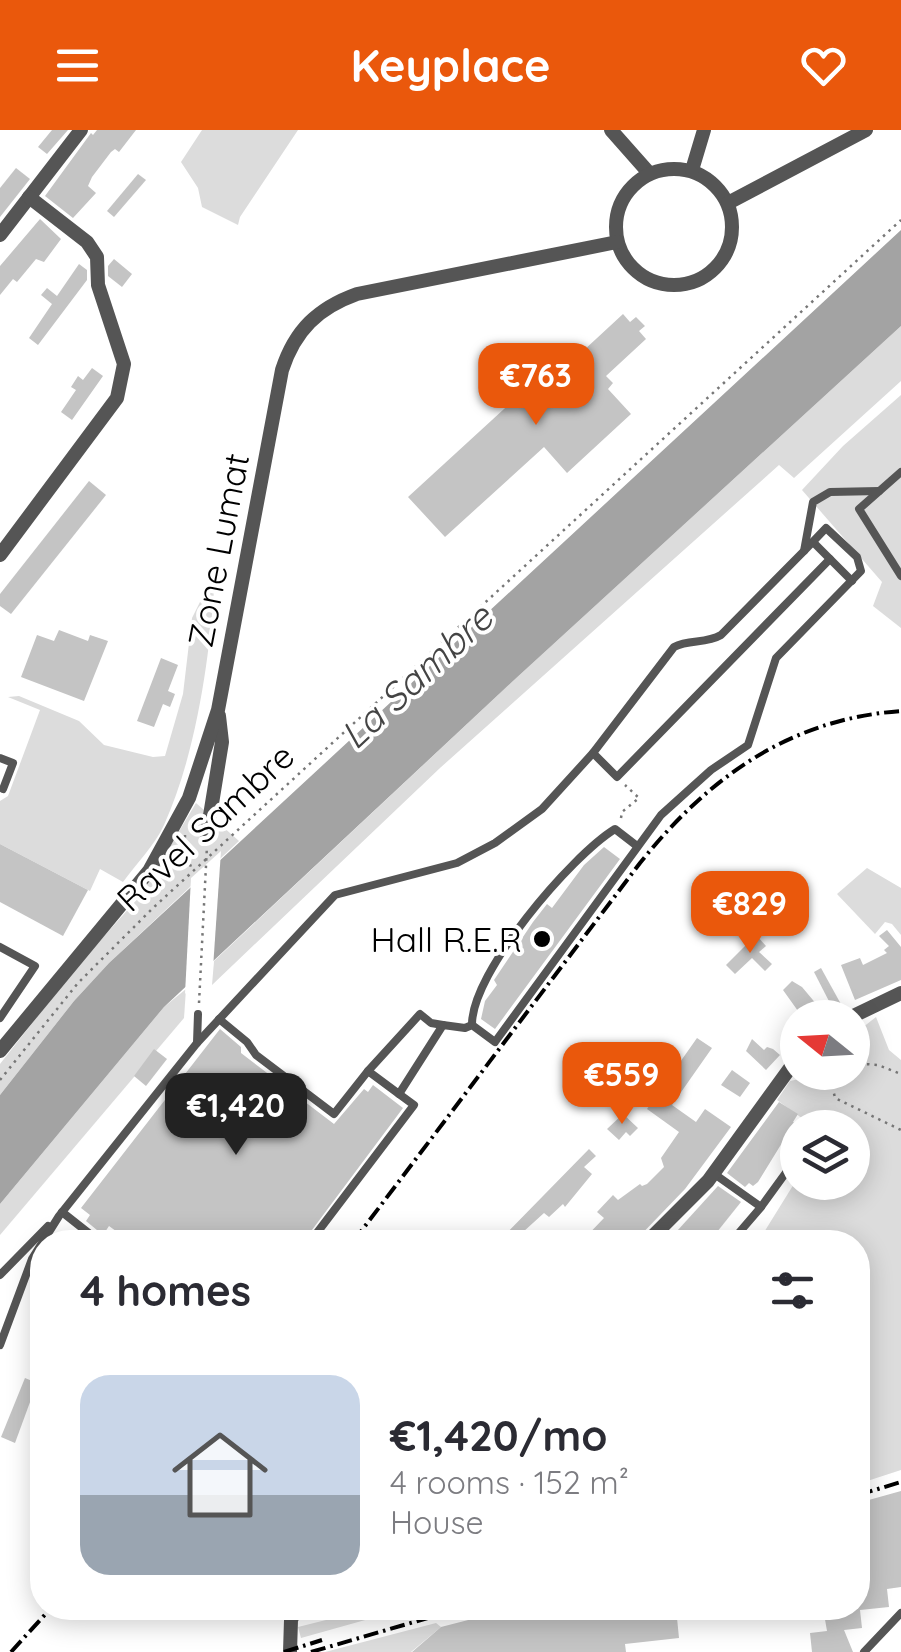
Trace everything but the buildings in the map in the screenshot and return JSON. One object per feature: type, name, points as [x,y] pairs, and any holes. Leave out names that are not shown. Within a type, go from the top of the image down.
[{"type":"street","points":[[0,235],[80,130]]},
{"type":"street","points":[[611,130],[650,174]]},
{"type":"street","points":[[692,170],[704,130]]},
{"type":"street","points":[[728,202],[866,130]]},
{"type":"street","points":[[669,168],[692,170],[712,181],[728,202],[733,222],[730,246],[722,262],[696,282],[663,284],[644,278],[631,267],[618,242],[618,210],[632,186],[650,174],[669,168]]},
{"type":"street","points":[[0,555],[117,398],[124,364],[98,285],[97,257],[88,242],[30,198]]},
{"type":"street","name":"Zone Lumat","points":[[0,1051],[149,870],[177,821],[202,762],[218,710],[282,370],[302,327],[320,310],[357,294],[618,242]]},
{"type":"street","points":[[207,834],[222,742],[218,710]]},
{"type":"street","points":[[870,1008],[901,993]]},
{"type":"street","points":[[659,1230],[714,1173],[780,1082]]},
{"type":"street","points":[[290,1645],[294,1620]]},
{"type":"lane","points":[[901,472],[859,509],[901,576]]},
{"type":"lane","points":[[804,551],[813,502],[830,492],[879,491]]},
{"type":"lane","points":[[50,1230],[197,1043],[335,894],[444,867],[482,851],[542,809],[592,753],[674,647],[682,642],[706,642],[721,635],[826,528],[857,557],[862,571],[776,658],[748,746],[694,784],[661,815],[495,1042],[472,1025]]},
{"type":"lane","points":[[813,542],[852,580]]},
{"type":"lane","points":[[592,753],[616,777],[830,559]]},
{"type":"lane","points":[[0,758],[13,763],[3,789]]},
{"type":"lane","points":[[472,1025],[472,1012],[493,966],[534,909],[596,842],[615,829],[637,846]]},
{"type":"lane","points":[[0,947],[35,966],[0,1018]]},
{"type":"lane","points":[[197,1043],[198,1014]]},
{"type":"lane","points":[[219,1019],[248,1042],[256,1055],[334,1114],[420,1014],[432,1023],[465,1028],[472,1025]]},
{"type":"lane","points":[[399,1094],[443,1025]]},
{"type":"lane","points":[[319,1230],[414,1106],[368,1071]]},
{"type":"lane","points":[[714,1173],[761,1208]]},
{"type":"lane","points":[[742,1230],[780,1181]]},
{"type":"lane","points":[[60,1214],[83,1230]]},
{"type":"lane","points":[[44,1230],[60,1214]]},
{"type":"lane","points":[[0,1274],[30,1244]]},
{"type":"lane","points":[[0,1344],[30,1263]]},
{"type":"lane","points":[[864,1652],[901,1613]]},
{"type":"path","name":"Ravel Sambre","points":[[0,1080],[78,982],[192,872],[901,220]]},
{"type":"path","points":[[615,829],[622,812],[638,798],[616,777]]},
{"type":"path","points":[[177,821],[186,826],[184,846],[192,872]]},
{"type":"path","points":[[198,1014],[207,834]]},
{"type":"path","points":[[870,1064],[901,1074]]},
{"type":"path","points":[[834,1090],[836,1098],[901,1130]]},
{"type":"shaded area","points":[[202,130],[298,130],[238,225],[202,207],[198,188],[181,162]]},
{"type":"shaded area","name":"La Sambre","points":[[901,230],[901,326],[164,1007],[0,1204],[0,1095],[109,963]]},
{"type":"shaded area","points":[[901,326],[901,381],[794,478],[779,465],[440,768],[212,985],[214,961]]},
{"type":"shaded area","points":[[901,395],[901,628],[873,606],[882,582],[802,490],[843,446]]},
{"type":"shaded area","points":[[215,572],[206,668],[185,766],[156,840],[123,882],[100,869],[90,891],[0,844],[0,801],[8,796],[40,710],[8,697],[19,696],[79,721],[104,745],[153,757],[165,756],[183,694],[192,618]]},
{"type":"shaded area","points":[[196,803],[239,841],[109,963],[0,1095],[0,1064],[79,964],[141,895]]},
{"type":"shaded area","points":[[867,868],[901,888],[901,935],[885,922],[875,934],[837,894]]},
{"type":"shaded area","points":[[186,989],[184,1018],[0,1235],[0,1204],[164,1007]]},
{"type":"shaded area","points":[[876,1017],[889,1050],[901,1060],[901,1470],[870,1480],[870,1230],[765,1230],[784,1200],[870,1200],[870,1110],[791,1110],[777,1100],[784,1090],[870,1090],[870,1022]]},
{"type":"shaded area","points":[[326,1620],[365,1620],[301,1638],[298,1627]]},
{"type":"shaded area","points":[[436,1623],[441,1627],[411,1652],[325,1652]]},
{"type":"pier","points":[[221,851],[213,968],[185,994],[191,878]]},
{"type":"railway","points":[[362,1230],[640,863],[694,805],[754,758],[787,740],[860,716],[901,711]]},
{"type":"railway","points":[[870,1491],[901,1482]]},
{"type":"railway","points":[[11,1652],[40,1620]]},
{"type":"railway","points":[[311,1652],[421,1620]]},
{"type":"railway","points":[[284,1652],[322,1640]]},
{"type":"place","name":"Hall R.E.R","points":[[542,939]]}]
